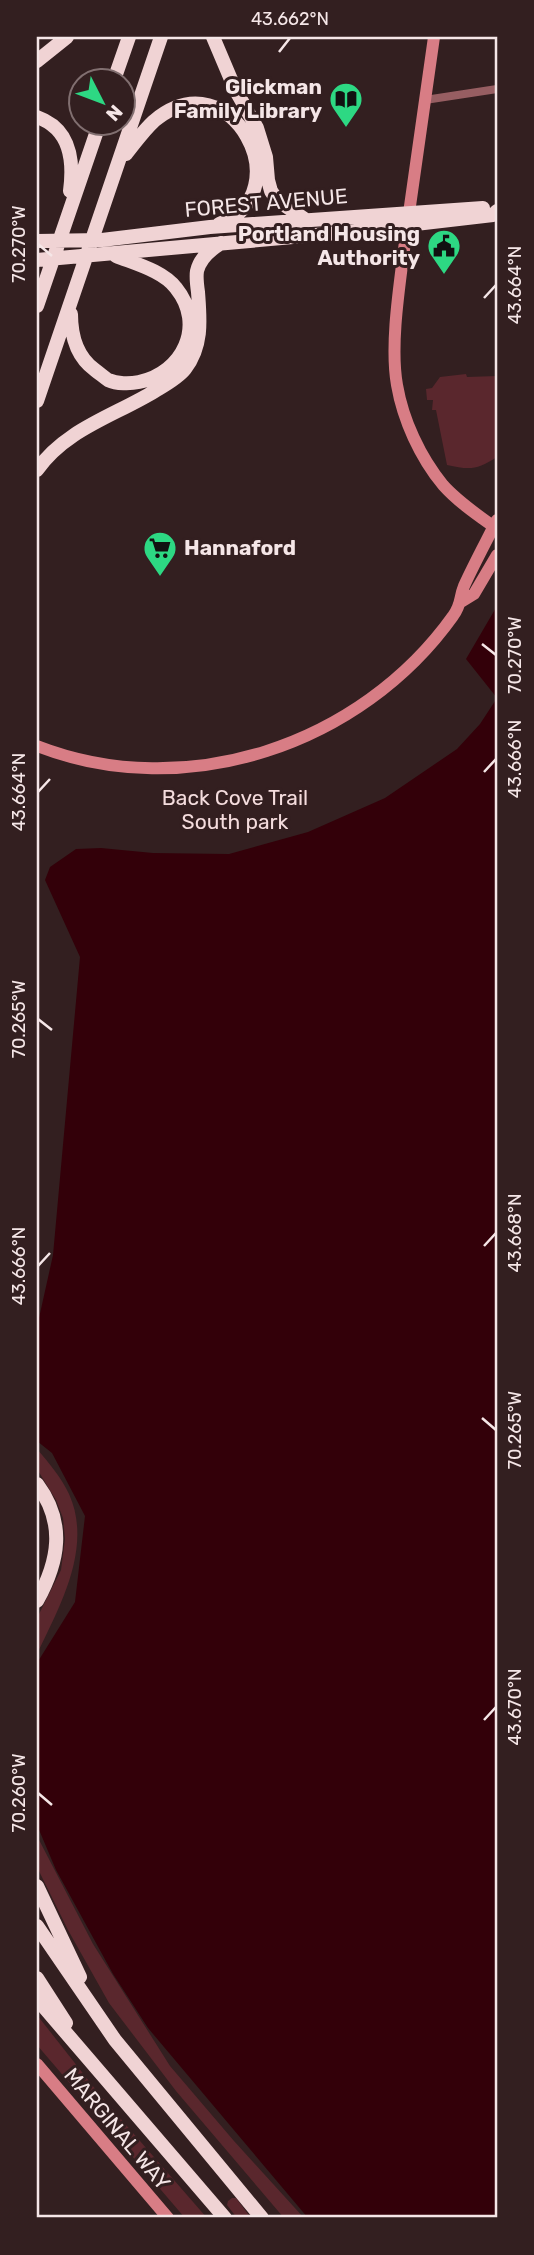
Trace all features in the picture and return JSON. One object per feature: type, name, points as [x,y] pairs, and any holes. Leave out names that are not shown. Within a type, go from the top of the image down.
[{"type":"highway","points":[[37,61],[66,37]]},
{"type":"highway","points":[[119,66],[129,37]]},
{"type":"highway","points":[[37,401],[161,37]]},
{"type":"highway","points":[[213,37],[234,89],[257,128],[266,157],[271,191],[277,200],[306,220]]},
{"type":"highway","points":[[117,167],[146,129],[164,114],[186,105],[198,104],[222,111],[240,125],[252,145],[256,156],[255,182],[252,195],[244,209],[232,219],[211,227]]},
{"type":"highway","points":[[37,117],[57,131],[69,147],[73,166],[67,217]]},
{"type":"highway","points":[[37,306],[95,136]]},
{"type":"highway","name":"FOREST AVENUE","points":[[37,241],[102,240],[211,227],[306,220],[408,219],[493,215],[497,211],[490,208],[472,208],[408,219],[221,243],[37,260]]},
{"type":"highway","points":[[37,470],[66,440],[85,427],[146,397],[185,369],[196,350],[201,326],[196,272],[203,258],[221,243]]},
{"type":"highway","points":[[71,302],[72,335],[79,352],[89,366],[110,381],[131,384],[153,380],[171,369],[184,349],[191,324],[185,303],[176,287],[158,274],[111,254]]},
{"type":"highway","points":[[37,1484],[47,1501],[57,1535],[51,1572],[37,1601]]},
{"type":"highway","points":[[37,1886],[96,2013]]},
{"type":"highway","points":[[37,1926],[115,2040],[262,2218]]},
{"type":"highway","points":[[37,1978],[96,2068]]},
{"type":"highway","points":[[37,1999],[225,2218]]},
{"type":"street","points":[[37,746],[104,765],[150,768],[209,765],[280,747],[337,721],[385,687],[418,658],[455,614],[463,589],[496,525],[444,486],[415,442],[396,384],[395,350],[408,219],[434,37]]},
{"type":"street","points":[[425,100],[497,89]]},
{"type":"street","points":[[461,602],[474,594],[497,555]]},
{"type":"street","name":"MARGINAL WAY","points":[[37,2064],[168,2218]]},
{"type":"shaded area","points":[[466,374],[467,377],[497,376],[497,457],[478,467],[468,468],[447,465],[436,410],[432,410],[433,400],[427,400],[426,389],[432,388],[440,377]]},
{"type":"shaded area","points":[[497,606],[497,698],[466,659]]},
{"type":"shaded area","points":[[497,698],[497,2218],[308,2218],[148,2028],[113,1974],[56,1870],[37,1825],[37,1663],[75,1602],[85,1516],[52,1453],[37,1441],[37,1327],[53,1255],[80,957],[45,880],[50,867],[76,849],[229,854],[308,832],[385,798],[457,749],[480,724]]},
{"type":"shaded area","points":[[37,1449],[59,1476],[69,1494],[77,1535],[71,1576],[37,1654],[37,1618],[61,1570],[65,1539],[63,1518],[56,1500],[37,1469]]},
{"type":"shaded area","points":[[37,1836],[93,1944],[170,2066],[304,2218],[284,2218],[176,2091],[109,2003],[37,1867]]},
{"type":"shaded area","points":[[37,2015],[100,2095],[207,2218],[185,2218],[37,2045]]},
{"type":"shaded area","points":[[232,2198],[236,2198],[251,2218],[237,2218],[227,2205]]},
{"type":"place","name":"Glickman Family Library","points":[[346,129]]},
{"type":"place","name":"Portland Housing Authority","points":[[444,276]]},
{"type":"place","name":"Hannaford","points":[[160,578]]},
{"type":"park label","name":"Back Cove Trail South park","points":[[235,810]]}]
